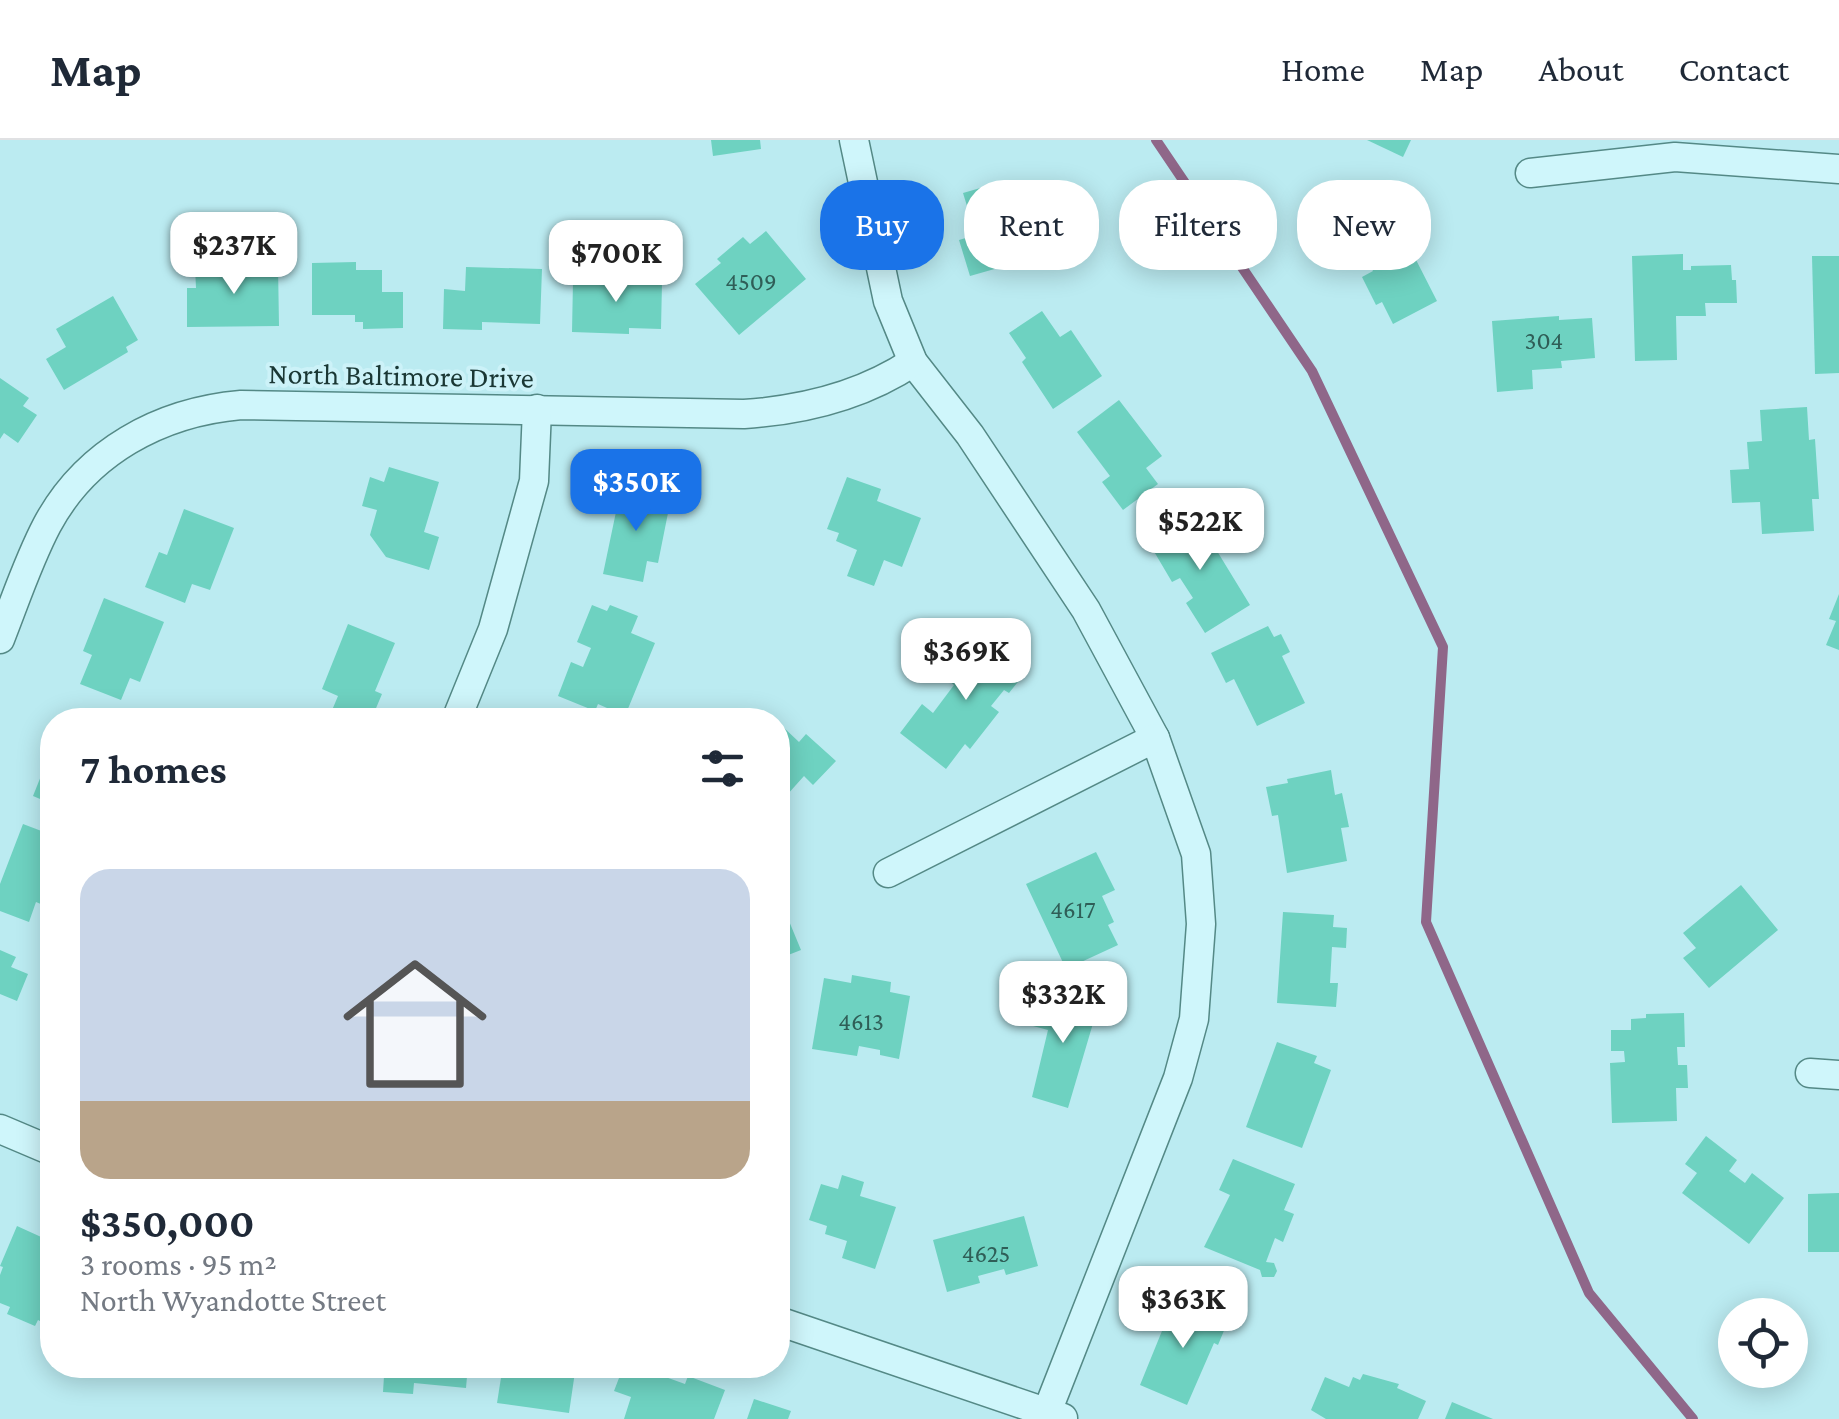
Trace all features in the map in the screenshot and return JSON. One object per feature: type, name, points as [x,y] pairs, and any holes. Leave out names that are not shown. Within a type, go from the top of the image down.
[{"type":"street","points":[[790,1325],[1056,1415],[1178,1078],[1194,1019],[1201,924],[1196,854],[1155,738],[1075,594],[970,435],[913,362],[888,301],[854,140]]},
{"type":"street","points":[[1530,173],[1675,156],[1839,169]]},
{"type":"street","name":"North Baltimore Drive","points":[[0,639],[46,526],[73,486],[127,440],[193,412],[241,405],[744,414],[788,411],[831,400],[890,377],[913,362]]},
{"type":"street","points":[[461,708],[493,629],[534,480],[537,408]]},
{"type":"street","points":[[888,873],[1155,738]]},
{"type":"street","points":[[1810,1072],[1839,1075]]},
{"type":"street","points":[[0,1129],[40,1146]]},
{"type":"building","points":[[711,140],[760,140],[761,149],[713,156]]},
{"type":"building","points":[[1367,140],[1411,140],[1403,157]]},
{"type":"building","points":[[766,231],[806,279],[739,335],[695,284],[721,263],[717,259],[743,237],[750,244]]},
{"type":"building","points":[[1683,254],[1683,270],[1691,270],[1691,266],[1731,265],[1737,303],[1705,303],[1706,316],[1676,316],[1677,360],[1635,361],[1632,256]]},
{"type":"building","points":[[1812,256],[1839,256],[1839,373],[1815,374]]},
{"type":"building","points":[[356,262],[356,270],[382,270],[382,292],[403,292],[403,328],[363,329],[363,322],[355,322],[355,315],[312,315],[312,263]]},
{"type":"building","points":[[278,265],[279,326],[187,327],[187,288],[196,288],[195,267]]},
{"type":"building","points":[[466,267],[542,269],[540,324],[482,322],[482,330],[443,329],[444,289],[465,291]]},
{"type":"building","points":[[968,270],[991,270],[970,276]]},
{"type":"building","points":[[1421,270],[1437,301],[1393,324],[1382,302],[1376,305],[1362,277],[1373,271]]},
{"type":"building","points":[[578,277],[662,283],[661,329],[629,328],[629,334],[572,332],[573,281],[578,281]]},
{"type":"building","points":[[113,296],[138,340],[126,347],[128,352],[64,390],[46,359],[66,347],[56,329]]},
{"type":"building","points":[[1042,311],[1060,337],[1071,330],[1102,376],[1053,409],[1022,362],[1026,358],[1009,333]]},
{"type":"building","points":[[1559,316],[1559,320],[1592,318],[1595,358],[1561,361],[1562,368],[1532,370],[1533,389],[1497,392],[1492,321]]},
{"type":"building","points":[[0,378],[29,398],[23,406],[37,415],[18,443],[4,433],[0,439]]},
{"type":"building","points":[[1119,400],[1162,456],[1146,468],[1158,484],[1123,510],[1102,482],[1110,476],[1077,432]]},
{"type":"building","points":[[1807,407],[1809,440],[1815,439],[1819,499],[1812,499],[1814,531],[1762,534],[1760,502],[1732,503],[1730,470],[1749,469],[1747,442],[1762,441],[1760,410]]},
{"type":"building","points":[[389,467],[439,482],[424,532],[439,537],[429,570],[386,557],[370,535],[377,510],[362,506],[370,477],[384,482]]},
{"type":"building","points":[[847,477],[881,489],[877,501],[921,518],[902,567],[884,560],[874,586],[847,576],[857,550],[836,541],[839,533],[827,529]]},
{"type":"building","points":[[621,488],[671,498],[658,563],[647,561],[643,582],[603,574]]},
{"type":"building","points":[[184,509],[234,528],[210,590],[192,584],[185,603],[145,587],[159,552],[167,555]]},
{"type":"building","points":[[1195,515],[1250,605],[1205,633],[1186,603],[1193,598],[1180,578],[1172,582],[1149,543]]},
{"type":"building","points":[[1839,594],[1839,650],[1826,645],[1836,621],[1829,619]]},
{"type":"building","points":[[104,598],[164,622],[140,682],[130,678],[121,700],[80,684],[92,655],[83,651]]},
{"type":"building","points":[[592,605],[607,611],[610,605],[638,616],[631,633],[655,643],[628,708],[598,704],[596,708],[588,708],[558,696],[571,662],[583,667],[591,648],[577,642]]},
{"type":"building","points":[[348,624],[395,643],[375,691],[382,694],[376,708],[333,708],[338,696],[322,689]]},
{"type":"building","points":[[1268,626],[1274,637],[1281,634],[1290,652],[1282,656],[1305,703],[1257,726],[1234,679],[1226,683],[1211,653]]},
{"type":"building","points":[[984,634],[1028,669],[1009,693],[1004,690],[991,706],[999,712],[970,749],[965,744],[946,769],[900,733],[922,704],[933,713],[954,685],[948,680]]},
{"type":"building","points":[[790,734],[799,742],[806,734],[836,761],[813,785],[804,776],[790,792]]},
{"type":"building","points":[[1331,770],[1335,795],[1342,793],[1349,827],[1341,828],[1347,861],[1287,873],[1278,815],[1272,816],[1266,787]]},
{"type":"building","points":[[40,778],[40,799],[33,796]]},
{"type":"building","points":[[23,824],[40,830],[40,904],[36,902],[29,922],[0,911],[0,884]]},
{"type":"building","points":[[1096,852],[1115,890],[1102,896],[1114,922],[1108,925],[1118,945],[1066,969],[1026,884]]},
{"type":"building","points":[[1741,885],[1778,930],[1709,988],[1683,958],[1696,948],[1683,933]]},
{"type":"building","points":[[1283,912],[1334,915],[1333,927],[1347,928],[1346,948],[1332,947],[1330,983],[1338,983],[1336,1007],[1277,1003]]},
{"type":"building","points":[[790,923],[801,950],[790,954]]},
{"type":"building","points":[[0,950],[16,957],[11,967],[28,974],[17,1001],[0,994]]},
{"type":"building","points":[[852,975],[891,982],[890,992],[910,996],[899,1059],[859,1046],[857,1056],[812,1049],[824,978],[851,983]]},
{"type":"building","points":[[1061,992],[1099,1003],[1068,1108],[1032,1097],[1048,1030],[1033,1026],[1041,998],[1058,1003]]},
{"type":"building","points":[[1684,1013],[1685,1047],[1677,1047],[1678,1065],[1687,1065],[1688,1088],[1676,1088],[1677,1121],[1612,1123],[1610,1063],[1625,1062],[1624,1051],[1611,1051],[1611,1030],[1631,1030],[1631,1019],[1646,1018],[1646,1014]]},
{"type":"building","points":[[1277,1042],[1317,1056],[1314,1063],[1331,1070],[1302,1148],[1246,1127]]},
{"type":"building","points":[[1706,1136],[1737,1160],[1729,1171],[1745,1183],[1752,1173],[1784,1198],[1749,1244],[1682,1193],[1697,1173],[1685,1164]]},
{"type":"building","points":[[1233,1159],[1295,1184],[1284,1210],[1294,1214],[1283,1242],[1275,1238],[1266,1262],[1274,1263],[1274,1277],[1262,1277],[1260,1270],[1204,1247],[1230,1195],[1219,1190]]},
{"type":"building","points":[[842,1175],[864,1182],[860,1196],[896,1207],[875,1269],[842,1258],[847,1241],[825,1234],[827,1226],[809,1220],[821,1184],[838,1189]]},
{"type":"building","points":[[1839,1193],[1839,1252],[1808,1252],[1808,1194]]},
{"type":"building","points":[[1024,1216],[1038,1266],[1006,1275],[1004,1269],[978,1276],[980,1283],[947,1292],[933,1240]]},
{"type":"building","points":[[17,1226],[40,1236],[40,1321],[35,1326],[7,1314],[10,1307],[0,1303],[0,1266]]},
{"type":"building","points":[[1175,1299],[1228,1321],[1187,1405],[1140,1385]]},
{"type":"building","points":[[1363,1374],[1399,1384],[1397,1388],[1426,1401],[1418,1419],[1326,1419],[1311,1410],[1325,1377],[1349,1387],[1353,1377],[1360,1380]]},
{"type":"building","points":[[384,1378],[467,1378],[466,1388],[414,1383],[413,1394],[383,1392]]},
{"type":"building","points":[[501,1378],[574,1378],[569,1413],[497,1403]]},
{"type":"building","points":[[619,1378],[668,1378],[685,1384],[687,1378],[693,1378],[725,1390],[714,1419],[624,1419],[631,1397],[614,1391]]},
{"type":"building","points":[[754,1399],[791,1411],[788,1419],[747,1419]]},
{"type":"building","points":[[1452,1402],[1493,1419],[1445,1419]]},
{"type":"waterway","points":[[1156,140],[1312,371],[1443,647],[1426,922],[1589,1293],[1693,1419]]}]
